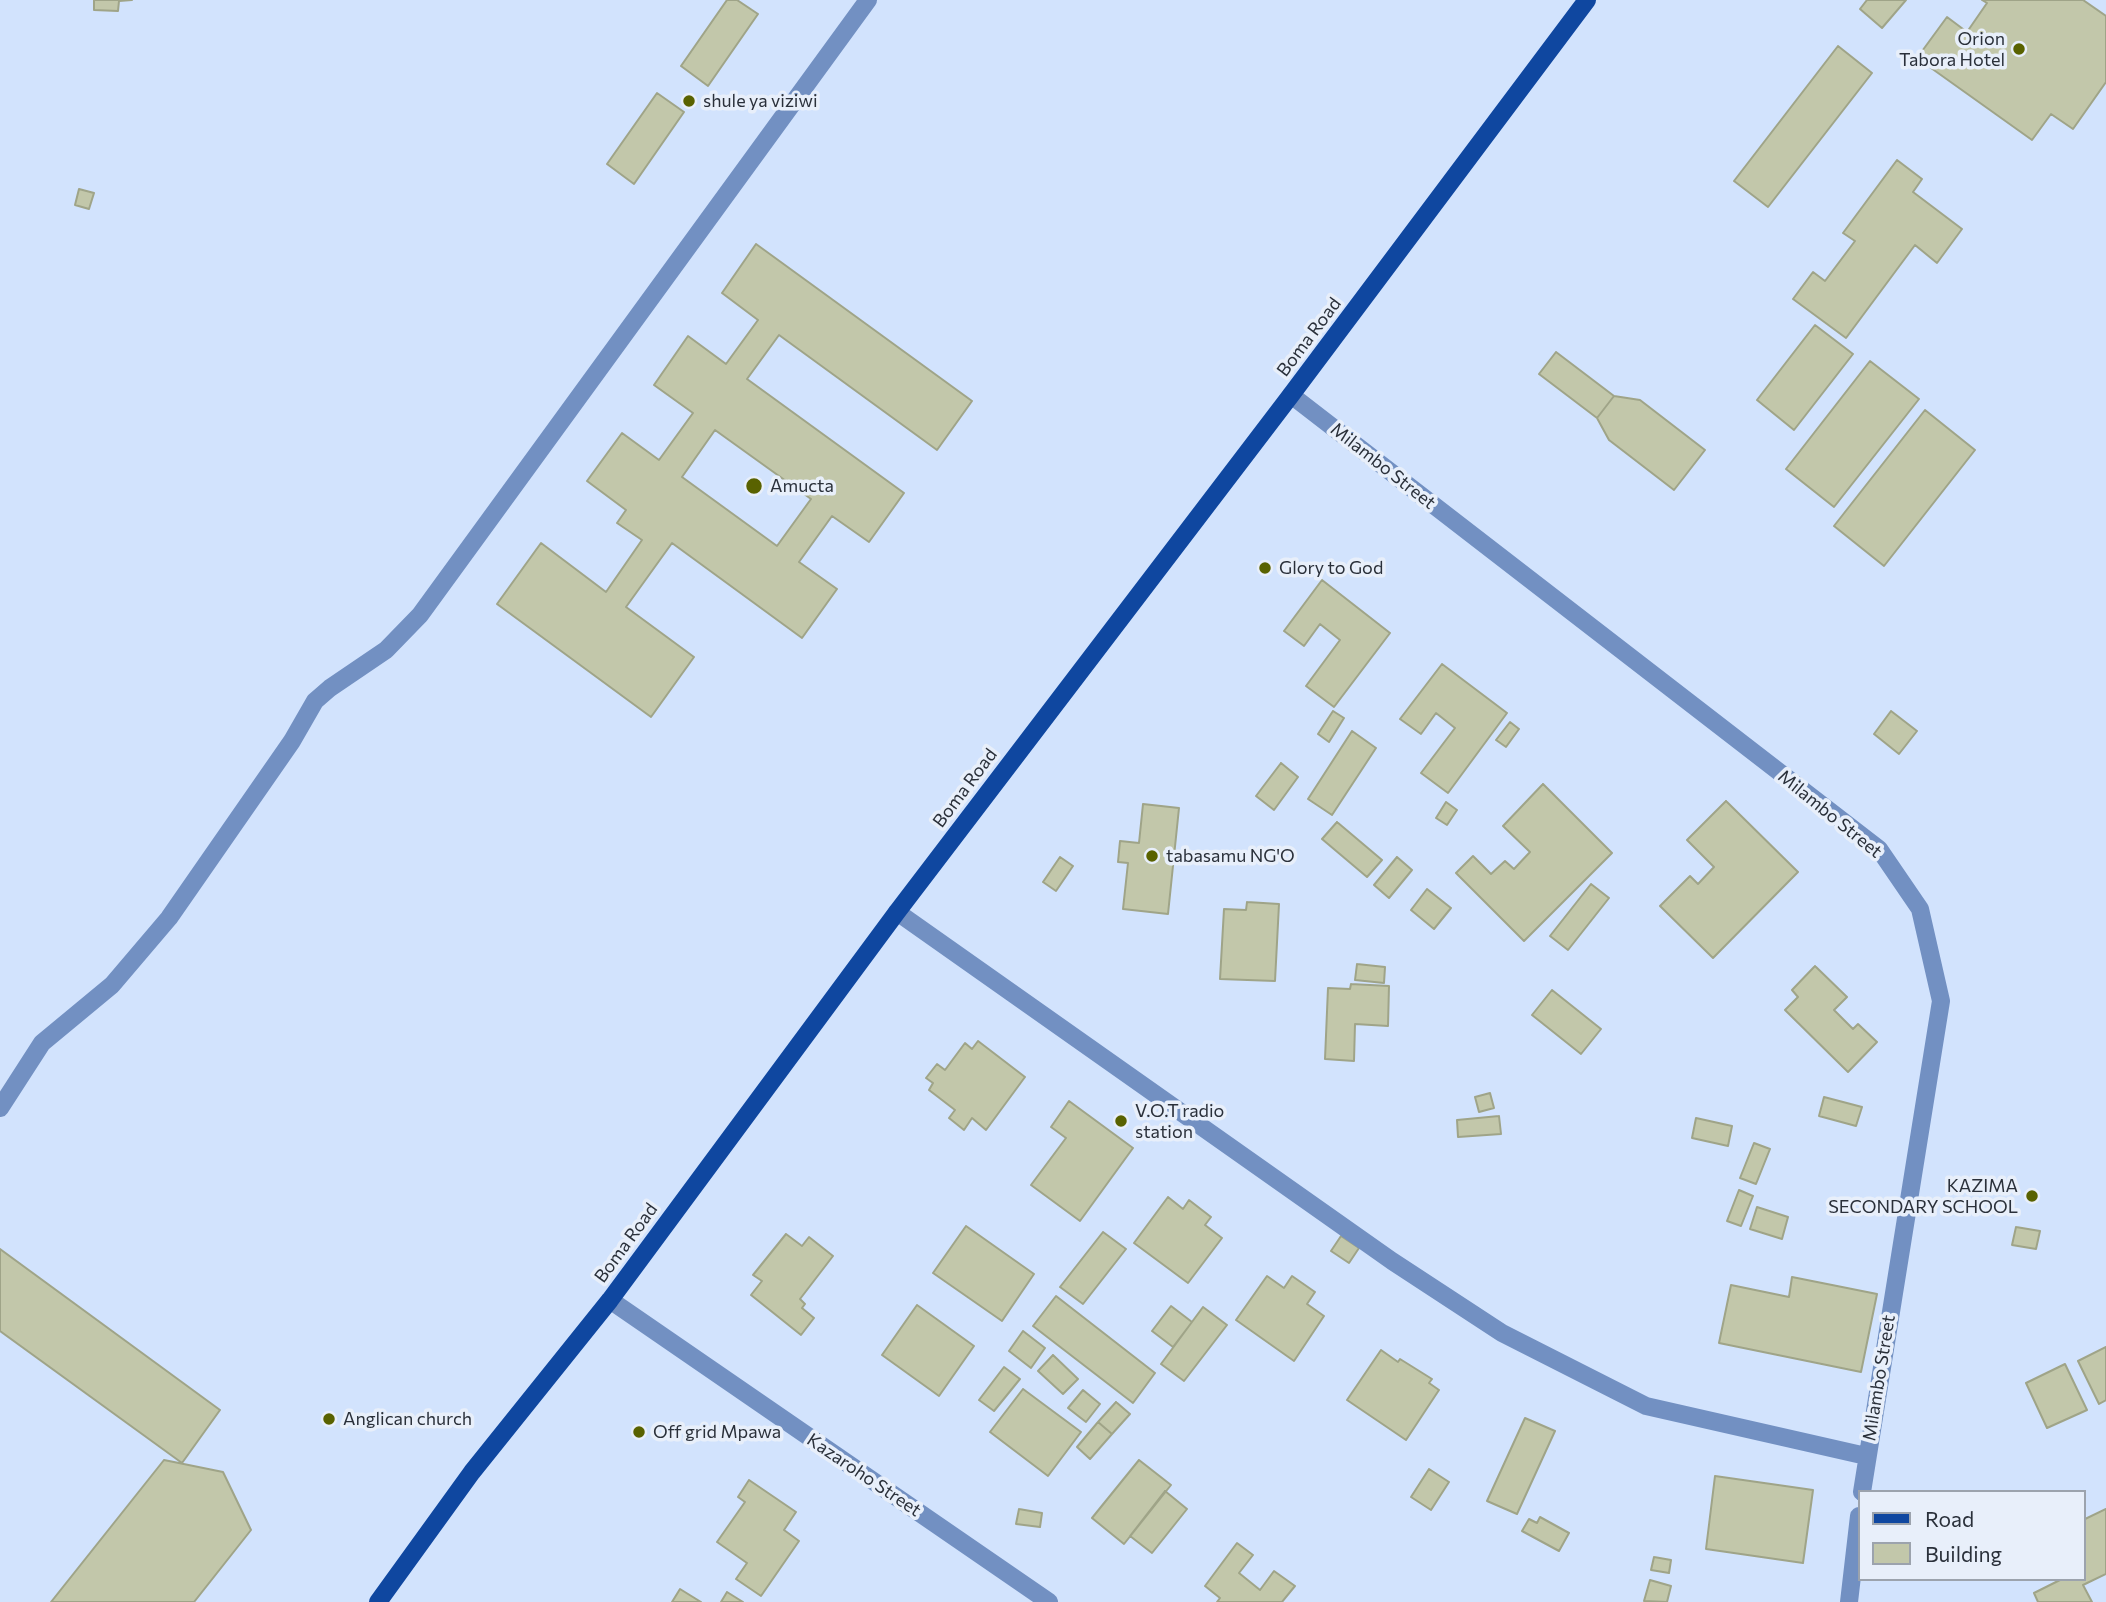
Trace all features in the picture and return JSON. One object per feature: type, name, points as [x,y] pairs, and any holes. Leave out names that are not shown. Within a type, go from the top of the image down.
[{"type":"main road","name":"Boma Road","points":[[378,1602],[472,1472],[610,1300],[897,912],[1291,395],[1587,0]]},
{"type":"street","points":[[0,1108],[42,1043],[112,985],[169,918],[292,741],[315,701],[386,650],[420,615],[868,0]]},
{"type":"street","name":"Milambo Street","points":[[1291,395],[1879,849],[1920,909],[1941,1001],[1862,1490]]},
{"type":"street","points":[[897,912],[1381,1253],[1502,1333],[1646,1406],[1867,1456]]},
{"type":"street","name":"Kazaroho Street","points":[[610,1300],[1049,1602]]},
{"type":"street","points":[[1849,1602],[1857,1533]]},
{"type":"building","points":[[94,0],[132,0],[119,1],[118,11],[94,10]]},
{"type":"building","points":[[727,0],[737,0],[758,14],[708,86],[681,66]]},
{"type":"building","points":[[1867,0],[1906,0],[1882,28],[1860,9]]},
{"type":"building","points":[[1982,0],[2083,0],[2106,16],[2106,82],[2073,129],[2051,114],[2032,140],[1917,58],[1947,17],[1967,32],[1987,3]]},
{"type":"building","points":[[1838,46],[1872,73],[1768,207],[1734,181]]},
{"type":"building","points":[[657,93],[684,112],[634,184],[607,164]]},
{"type":"building","points":[[1897,160],[1922,179],[1913,192],[1962,229],[1937,263],[1915,245],[1846,338],[1793,299],[1813,272],[1825,281],[1855,241],[1843,233]]},
{"type":"building","points":[[79,189],[94,193],[89,209],[75,205]]},
{"type":"building","points":[[756,244],[972,401],[937,450],[779,335],[747,379],[904,493],[869,542],[832,516],[799,562],[837,589],[802,638],[672,543],[626,607],[694,657],[651,717],[497,604],[541,543],[606,592],[642,540],[617,523],[626,510],[587,481],[622,433],[659,460],[693,413],[654,385],[688,336],[726,364],[758,320],[722,293]],"holes":[[[715,430],[811,499],[777,546],[682,477]]]},
{"type":"building","points":[[1815,325],[1853,354],[1794,430],[1757,400]]},
{"type":"building","points":[[1556,352],[1614,396],[1597,418],[1539,374]]},
{"type":"building","points":[[1870,361],[1919,399],[1834,507],[1786,469]]},
{"type":"building","points":[[1614,396],[1640,400],[1705,450],[1674,490],[1609,440],[1597,418]]},
{"type":"building","points":[[1925,410],[1975,450],[1884,566],[1834,526]]},
{"type":"building","points":[[1322,580],[1390,633],[1334,707],[1306,686],[1340,640],[1320,624],[1304,646],[1284,631]]},
{"type":"building","points":[[1442,664],[1507,713],[1448,793],[1421,773],[1455,728],[1436,713],[1421,734],[1400,719]]},
{"type":"building","points":[[1333,711],[1344,718],[1329,742],[1318,734]]},
{"type":"building","points":[[1891,711],[1917,731],[1899,754],[1874,734]]},
{"type":"building","points":[[1510,722],[1519,729],[1506,747],[1496,740]]},
{"type":"building","points":[[1352,731],[1376,748],[1332,815],[1308,799]]},
{"type":"building","points":[[1281,763],[1298,777],[1274,810],[1256,796]]},
{"type":"building","points":[[1543,784],[1612,853],[1524,941],[1456,873],[1473,856],[1491,874],[1505,861],[1514,869],[1530,852],[1503,826]]},
{"type":"building","points":[[1726,801],[1798,872],[1713,958],[1660,906],[1690,876],[1698,884],[1714,867],[1687,840]]},
{"type":"building","points":[[1446,802],[1457,810],[1447,825],[1436,818]]},
{"type":"building","points":[[1143,804],[1179,808],[1168,914],[1123,909],[1128,863],[1118,862],[1120,841],[1139,843]]},
{"type":"building","points":[[1337,822],[1382,860],[1367,877],[1322,839]]},
{"type":"building","points":[[1060,857],[1073,866],[1056,891],[1043,882]]},
{"type":"building","points":[[1397,857],[1412,870],[1389,898],[1374,885]]},
{"type":"building","points":[[1591,884],[1609,898],[1568,950],[1550,936]]},
{"type":"building","points":[[1427,889],[1451,908],[1434,929],[1411,910]]},
{"type":"building","points":[[1247,902],[1279,904],[1275,981],[1220,979],[1224,909],[1246,910]]},
{"type":"building","points":[[1357,964],[1385,967],[1384,983],[1355,980]]},
{"type":"building","points":[[1815,966],[1847,997],[1834,1010],[1853,1029],[1858,1024],[1877,1042],[1848,1072],[1785,1010],[1798,997],[1792,990]]},
{"type":"building","points":[[1351,984],[1389,986],[1388,1026],[1355,1024],[1354,1061],[1325,1059],[1328,988],[1350,989]]},
{"type":"building","points":[[1552,990],[1601,1029],[1581,1054],[1532,1015]]},
{"type":"building","points":[[978,1041],[1025,1077],[986,1130],[972,1118],[964,1130],[949,1118],[955,1110],[929,1090],[933,1083],[926,1078],[937,1064],[945,1070],[965,1043],[972,1049]]},
{"type":"building","points":[[1490,1093],[1494,1108],[1479,1112],[1475,1097]]},
{"type":"building","points":[[1824,1097],[1862,1107],[1856,1126],[1819,1116]]},
{"type":"building","points":[[1069,1101],[1133,1148],[1080,1221],[1031,1185],[1066,1138],[1051,1127]]},
{"type":"building","points":[[1499,1116],[1501,1134],[1458,1137],[1457,1120]]},
{"type":"building","points":[[1696,1118],[1732,1126],[1728,1146],[1692,1138]]},
{"type":"building","points":[[1754,1143],[1770,1149],[1756,1184],[1740,1178]]},
{"type":"building","points":[[1739,1190],[1753,1196],[1741,1226],[1727,1221]]},
{"type":"building","points":[[1168,1197],[1183,1209],[1189,1200],[1211,1217],[1205,1225],[1222,1238],[1188,1283],[1134,1243]]},
{"type":"building","points":[[1757,1207],[1788,1217],[1782,1239],[1750,1229]]},
{"type":"building","points":[[966,1226],[1034,1274],[1002,1321],[933,1273]]},
{"type":"building","points":[[2016,1227],[2040,1231],[2036,1249],[2012,1245]]},
{"type":"building","points":[[1103,1232],[1126,1249],[1083,1304],[1060,1287]]},
{"type":"building","points":[[786,1234],[802,1246],[809,1237],[833,1256],[800,1299],[805,1304],[802,1308],[814,1318],[801,1335],[751,1295],[762,1281],[753,1275]]},
{"type":"building","points":[[1341,1236],[1359,1248],[1349,1263],[1331,1251]]},
{"type":"building","points":[[0,1249],[220,1410],[182,1463],[0,1331]]},
{"type":"building","points":[[1267,1276],[1284,1288],[1292,1276],[1315,1292],[1307,1304],[1324,1316],[1294,1361],[1236,1320]]},
{"type":"building","points":[[1792,1277],[1877,1294],[1861,1372],[1719,1343],[1731,1285],[1789,1297]]},
{"type":"building","points":[[1056,1296],[1155,1373],[1133,1403],[1033,1326]]},
{"type":"building","points":[[917,1305],[974,1346],[939,1396],[882,1355]]},
{"type":"building","points":[[1171,1306],[1192,1322],[1173,1347],[1152,1331]]},
{"type":"building","points":[[1203,1307],[1227,1325],[1184,1381],[1161,1364]]},
{"type":"building","points":[[1023,1331],[1045,1348],[1031,1368],[1009,1351]]},
{"type":"building","points":[[2106,1347],[2106,1400],[2099,1404],[2078,1361]]},
{"type":"building","points":[[1381,1350],[1432,1379],[1429,1383],[1439,1390],[1406,1440],[1347,1400]]},
{"type":"building","points":[[1053,1355],[1078,1379],[1063,1394],[1038,1371]]},
{"type":"building","points":[[2065,1364],[2087,1410],[2047,1428],[2026,1383]]},
{"type":"building","points":[[1004,1367],[1020,1379],[994,1411],[979,1400]]},
{"type":"building","points":[[1023,1389],[1081,1432],[1048,1476],[990,1432]]},
{"type":"building","points":[[1083,1390],[1100,1404],[1086,1422],[1068,1408]]},
{"type":"building","points":[[1116,1402],[1130,1414],[1112,1434],[1098,1422]]},
{"type":"building","points":[[1525,1418],[1555,1431],[1517,1514],[1487,1501]]},
{"type":"building","points":[[1098,1422],[1112,1434],[1090,1459],[1077,1447]]},
{"type":"building","points":[[164,1460],[223,1472],[251,1530],[194,1602],[51,1602]]},
{"type":"building","points":[[1139,1460],[1171,1485],[1124,1544],[1092,1518]]},
{"type":"building","points":[[1429,1469],[1449,1482],[1431,1510],[1411,1497]]},
{"type":"building","points":[[1715,1476],[1813,1490],[1803,1563],[1706,1549]]},
{"type":"building","points":[[749,1480],[796,1512],[784,1530],[799,1541],[761,1596],[736,1579],[747,1563],[717,1542],[745,1502],[738,1497]]},
{"type":"building","points":[[1165,1491],[1187,1509],[1152,1553],[1130,1536]]},
{"type":"building","points":[[1019,1509],[1042,1513],[1040,1527],[1016,1524]]},
{"type":"building","points":[[2106,1509],[2106,1574],[2083,1585],[2092,1602],[2038,1602],[2034,1593],[2058,1581],[2085,1581],[2085,1519]]},
{"type":"building","points":[[1540,1517],[1569,1533],[1559,1551],[1522,1531],[1529,1519],[1537,1523]]},
{"type":"building","points":[[1237,1543],[1253,1555],[1239,1573],[1260,1590],[1274,1571],[1295,1586],[1282,1602],[1217,1602],[1220,1598],[1205,1586]]},
{"type":"building","points":[[1654,1557],[1671,1560],[1669,1573],[1651,1570]]},
{"type":"building","points":[[1650,1580],[1671,1586],[1667,1602],[1644,1601]]},
{"type":"building","points":[[680,1589],[701,1602],[672,1602]]},
{"type":"building","points":[[727,1592],[743,1602],[721,1602]]},
{"type":"place","name":"Orion Tabora Hotel","points":[[2019,49]]},
{"type":"place","name":"shule ya viziwi","points":[[689,101]]},
{"type":"place","name":"Amucta","points":[[754,486]]},
{"type":"place","name":"Glory to God","points":[[1265,568]]},
{"type":"place","name":"tabasamu NG'O","points":[[1152,856]]},
{"type":"place","name":"V.O.T radio station","points":[[1121,1121]]},
{"type":"place","name":"KAZIMA SECONDARY SCHOOL","points":[[2032,1196]]},
{"type":"place","name":"Anglican church","points":[[329,1419]]},
{"type":"place","name":"Off grid Mpawa","points":[[639,1432]]}]
